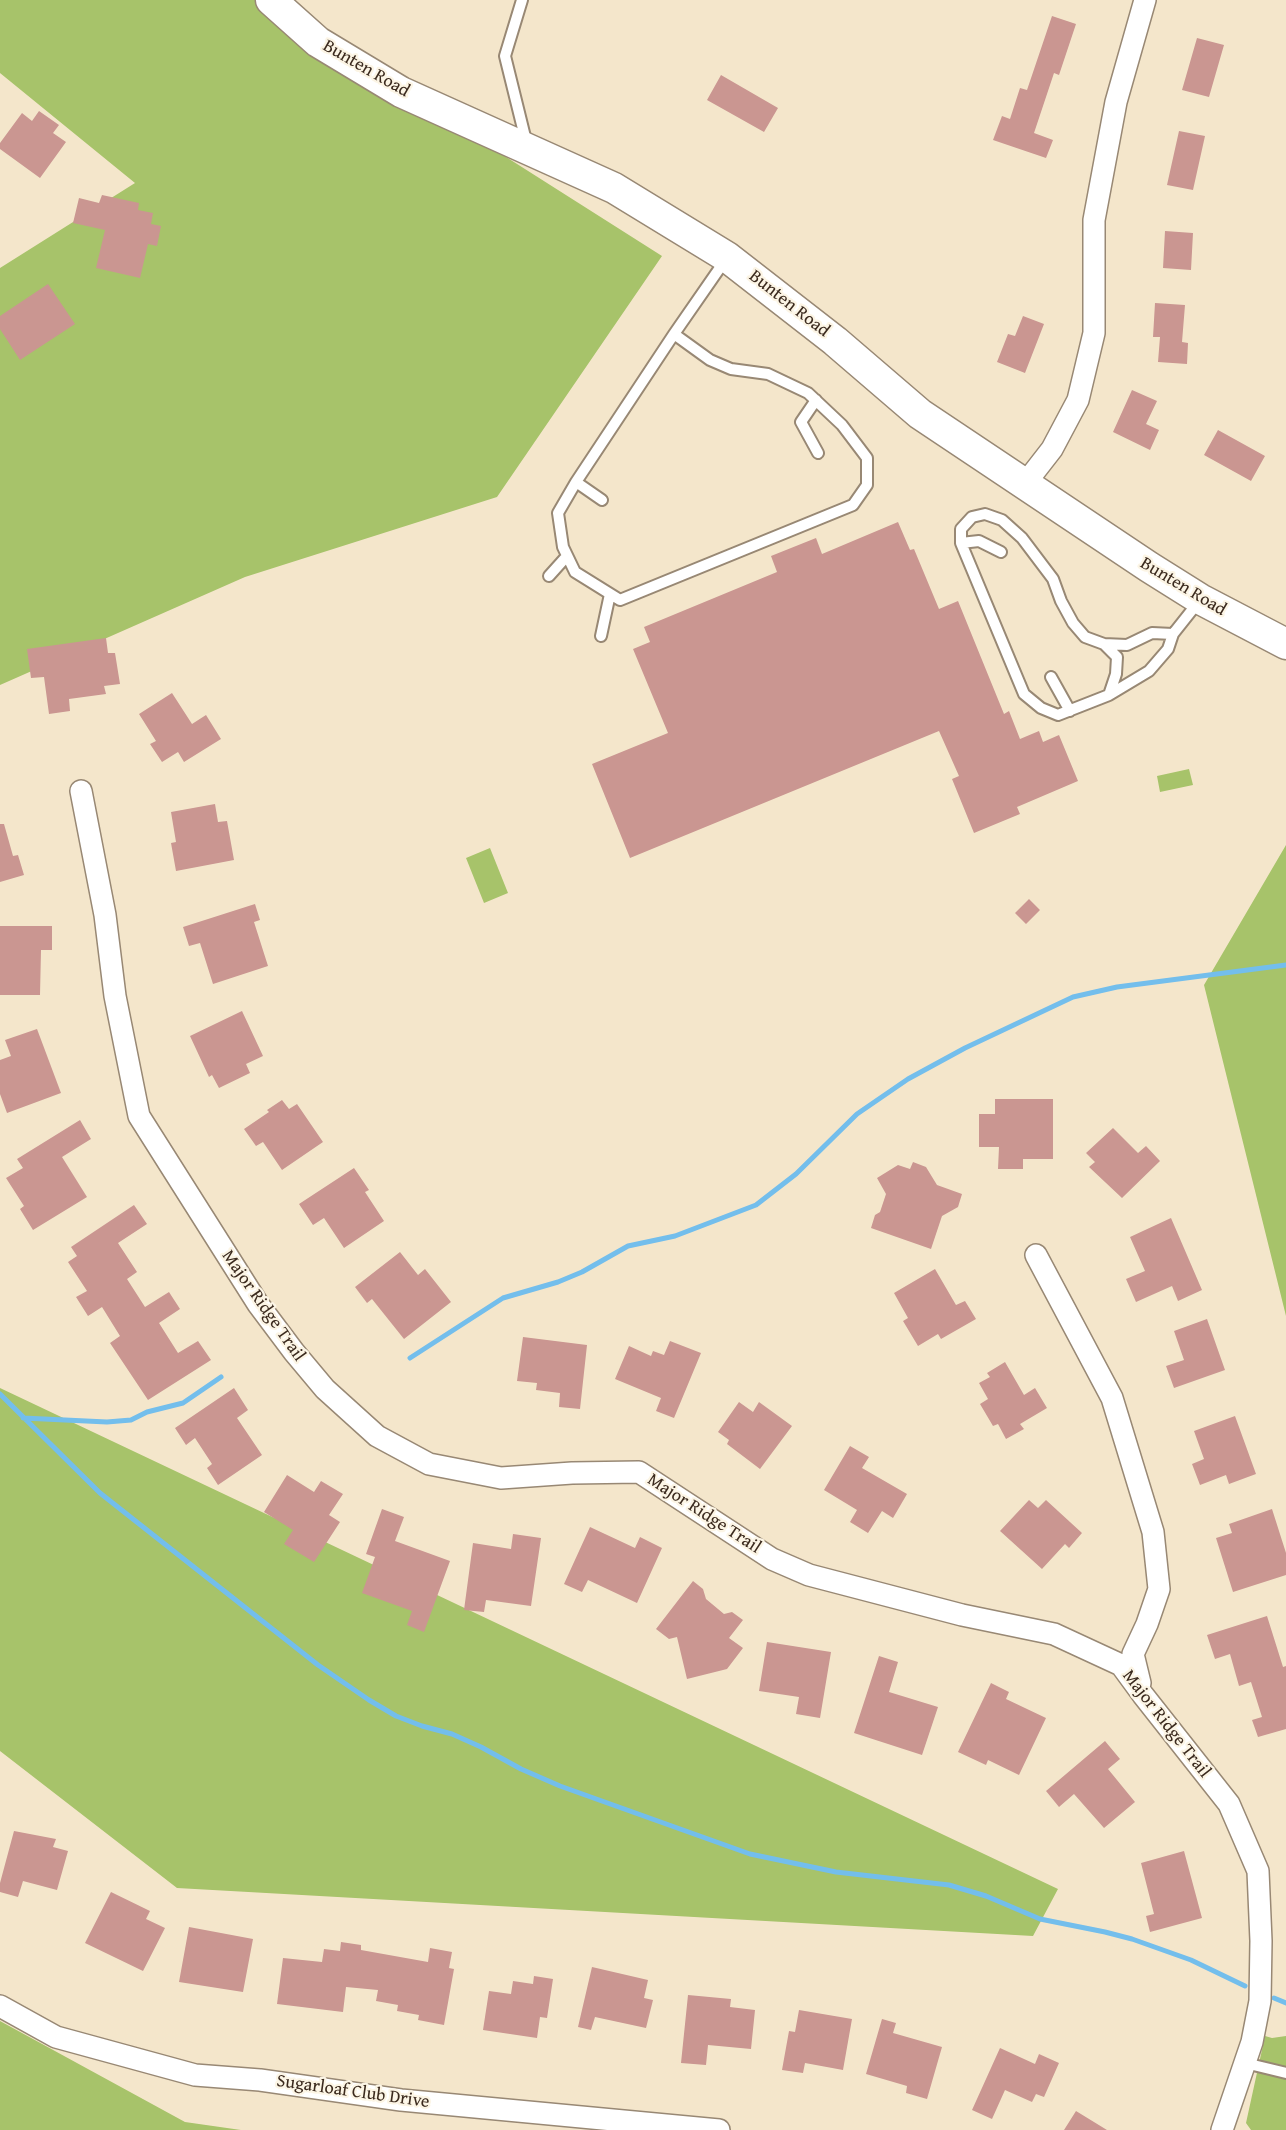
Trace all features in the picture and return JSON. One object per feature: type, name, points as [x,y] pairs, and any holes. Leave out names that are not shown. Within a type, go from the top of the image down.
[{"type":"street","name":"Bunten Road","points":[[271,0],[318,42],[401,92],[614,188],[727,257],[835,341],[920,414],[1024,485],[1200,599],[1286,644]]},
{"type":"street","points":[[1024,485],[1052,449],[1078,400],[1094,333],[1094,220],[1116,102],[1145,0]]},
{"type":"street","name":"Major Ridge Trail","points":[[81,791],[105,915],[115,996],[139,1116],[258,1304],[325,1389],[377,1436],[429,1464],[501,1478],[572,1473],[639,1472],[772,1559],[809,1575],[962,1615],[1054,1634],[1121,1665],[1229,1804],[1258,1871],[1261,1941],[1260,2001],[1252,2042],[1222,2130]]},
{"type":"street","points":[[1036,1255],[1112,1398],[1153,1532],[1159,1589],[1148,1624],[1133,1654],[1143,1695]]},
{"type":"street","name":"Sugarloaf Club Drive","points":[[0,2006],[56,2037],[118,2056],[195,2075],[260,2080],[401,2100],[719,2130]]},
{"type":"lane","points":[[522,0],[505,56],[528,148]]},
{"type":"lane","points":[[674,334],[710,360],[731,369],[768,374],[808,393],[842,425],[867,458],[867,485],[853,505],[620,600],[575,572],[562,547],[558,513],[576,482],[674,334],[727,257]]},
{"type":"lane","points":[[816,400],[801,422],[818,453]]},
{"type":"lane","points":[[576,482],[602,500]]},
{"type":"lane","points":[[1173,634],[1152,633],[1126,645],[1104,644],[1085,637],[1073,623],[1061,602],[1053,579],[1039,558],[1002,520],[985,514],[972,517],[961,529],[962,543],[1024,694],[1041,708],[1058,715],[1108,695],[1149,671],[1168,649],[1173,634],[1200,599]]},
{"type":"lane","points":[[962,543],[979,541],[1000,552]]},
{"type":"lane","points":[[549,576],[567,556]]},
{"type":"lane","points":[[601,636],[610,594]]},
{"type":"lane","points":[[1104,644],[1117,657],[1116,674],[1108,695]]},
{"type":"lane","points":[[1051,677],[1070,711]]},
{"type":"lane","points":[[1245,2063],[1286,2073]]},
{"type":"green space","points":[[0,0],[293,0],[358,63],[662,256],[497,497],[245,577],[0,685],[0,268],[135,183],[0,73]]},
{"type":"green space","points":[[1189,769],[1193,785],[1160,792],[1157,776]]},
{"type":"green space","points":[[1286,845],[1286,1316],[1204,985]]},
{"type":"green space","points":[[490,848],[508,893],[484,903],[466,858]]},
{"type":"green space","points":[[0,1388],[1058,1889],[1033,1936],[177,1888],[0,1751]]},
{"type":"green space","points":[[0,2021],[185,2122],[241,2130],[0,2130]]},
{"type":"green space","points":[[1265,2036],[1272,2038],[1286,2036],[1286,2130],[1251,2130],[1246,2123]]},
{"type":"building","points":[[1052,16],[1076,24],[1059,75],[1054,73],[1034,133],[1053,140],[1046,158],[993,140],[1002,116],[1010,119],[1020,88],[1027,90]]},
{"type":"building","points":[[1197,38],[1224,45],[1209,97],[1182,90]]},
{"type":"building","points":[[721,75],[778,108],[764,132],[707,100]]},
{"type":"building","points":[[39,111],[59,125],[53,133],[66,142],[40,178],[0,149],[0,143],[22,113],[32,121]]},
{"type":"building","points":[[1179,131],[1205,136],[1193,190],[1167,185]]},
{"type":"building","points":[[102,195],[139,203],[138,210],[153,213],[151,224],[161,226],[157,246],[148,244],[140,278],[96,268],[105,230],[73,223],[79,198],[99,203]]},
{"type":"building","points":[[1165,231],[1193,233],[1191,270],[1163,268]]},
{"type":"building","points":[[48,284],[75,324],[20,360],[0,329],[0,316]]},
{"type":"building","points":[[1155,303],[1185,305],[1182,342],[1188,343],[1187,364],[1158,362],[1160,337],[1153,337]]},
{"type":"building","points":[[1023,316],[1044,324],[1025,373],[997,362],[1008,334],[1015,336]]},
{"type":"building","points":[[1132,390],[1157,401],[1146,424],[1159,430],[1150,450],[1113,432]]},
{"type":"building","points":[[1218,430],[1265,456],[1251,481],[1204,455]]},
{"type":"building","points":[[898,522],[910,550],[914,549],[939,609],[958,601],[1004,714],[1009,711],[1020,739],[1039,731],[1043,742],[1059,735],[1078,781],[1017,807],[1020,814],[974,833],[952,779],[959,776],[939,731],[630,858],[592,764],[668,733],[633,649],[650,642],[644,627],[777,572],[771,556],[816,538],[822,554]]},
{"type":"building","points":[[106,638],[108,653],[115,653],[120,684],[104,686],[106,694],[69,699],[70,711],[49,714],[44,677],[31,678],[27,649]]},
{"type":"building","points":[[172,693],[192,724],[206,715],[221,739],[184,762],[178,752],[162,762],[150,744],[156,741],[139,714]]},
{"type":"building","points":[[215,804],[218,822],[227,821],[234,860],[176,871],[171,843],[176,842],[171,812]]},
{"type":"building","points":[[0,824],[4,824],[13,856],[18,855],[24,875],[0,882]]},
{"type":"building","points":[[1029,899],[1040,910],[1026,924],[1015,913]]},
{"type":"building","points":[[255,904],[260,920],[254,922],[268,966],[213,984],[200,943],[189,946],[183,927]]},
{"type":"building","points":[[0,926],[52,926],[52,950],[41,950],[40,995],[0,995]]},
{"type":"building","points":[[242,1011],[263,1056],[246,1064],[250,1073],[219,1088],[212,1075],[209,1077],[190,1036]]},
{"type":"building","points":[[37,1029],[61,1093],[7,1113],[0,1094],[0,1060],[11,1056],[5,1040]]},
{"type":"building","points":[[995,1099],[1053,1099],[1053,1159],[1023,1159],[1023,1169],[998,1169],[999,1147],[979,1147],[979,1114],[995,1114]]},
{"type":"building","points":[[282,1100],[289,1109],[297,1104],[323,1142],[282,1170],[263,1142],[256,1146],[244,1129]]},
{"type":"building","points":[[80,1120],[91,1139],[62,1157],[87,1197],[33,1230],[20,1209],[24,1206],[6,1178],[23,1168],[17,1159]]},
{"type":"building","points":[[1113,1128],[1138,1153],[1146,1146],[1160,1161],[1122,1198],[1089,1167],[1095,1162],[1086,1153]]},
{"type":"building","points":[[913,1162],[926,1167],[937,1185],[962,1194],[958,1207],[942,1216],[931,1249],[871,1228],[886,1194],[877,1178],[898,1165],[910,1169]]},
{"type":"building","points":[[354,1168],[369,1190],[365,1192],[384,1221],[344,1248],[324,1218],[313,1225],[299,1204]]},
{"type":"building","points":[[134,1205],[147,1224],[118,1243],[137,1272],[127,1279],[145,1307],[169,1292],[180,1309],[159,1323],[178,1353],[198,1341],[211,1360],[148,1400],[110,1343],[120,1336],[102,1307],[88,1316],[76,1297],[87,1291],[68,1262],[77,1256],[71,1247]]},
{"type":"building","points":[[1171,1218],[1202,1290],[1178,1301],[1172,1286],[1136,1302],[1126,1279],[1145,1271],[1130,1237]]},
{"type":"building","points":[[400,1252],[418,1275],[425,1269],[451,1302],[404,1339],[372,1299],[367,1303],[355,1287]]},
{"type":"building","points":[[935,1269],[956,1305],[965,1301],[976,1319],[941,1339],[938,1334],[918,1346],[903,1321],[908,1318],[894,1293]]},
{"type":"building","points":[[1207,1319],[1225,1370],[1174,1388],[1166,1366],[1184,1360],[1174,1331]]},
{"type":"building","points":[[523,1337],[587,1345],[580,1409],[559,1407],[560,1393],[536,1390],[537,1383],[517,1381]]},
{"type":"building","points":[[670,1341],[701,1353],[674,1418],[656,1411],[661,1398],[615,1379],[629,1346],[651,1356],[653,1351],[664,1355]]},
{"type":"building","points":[[1005,1362],[1024,1395],[1035,1388],[1047,1408],[1020,1424],[1024,1429],[1006,1439],[998,1424],[993,1426],[980,1404],[988,1399],[979,1383],[990,1377],[987,1373]]},
{"type":"building","points":[[234,1388],[248,1410],[237,1418],[262,1455],[218,1485],[207,1468],[212,1464],[195,1438],[186,1445],[175,1428]]},
{"type":"building","points":[[739,1402],[753,1412],[759,1402],[792,1426],[760,1469],[727,1444],[729,1440],[718,1432]]},
{"type":"building","points":[[1235,1416],[1256,1474],[1229,1484],[1226,1475],[1200,1485],[1192,1464],[1204,1459],[1194,1431]]},
{"type":"building","points":[[850,1446],[869,1457],[862,1468],[907,1494],[893,1518],[882,1511],[868,1533],[850,1522],[857,1510],[824,1490]]},
{"type":"building","points":[[287,1475],[314,1492],[321,1481],[343,1494],[329,1515],[340,1522],[314,1562],[284,1544],[293,1530],[264,1512]]},
{"type":"building","points":[[1029,1500],[1038,1508],[1046,1500],[1082,1533],[1069,1548],[1065,1544],[1042,1569],[1000,1531]]},
{"type":"building","points":[[382,1509],[404,1517],[395,1541],[450,1561],[424,1632],[407,1625],[412,1611],[362,1593],[375,1557],[366,1554]]},
{"type":"building","points":[[1272,1509],[1286,1553],[1286,1575],[1233,1592],[1216,1538],[1232,1533],[1229,1524]]},
{"type":"building","points":[[590,1527],[635,1548],[640,1537],[662,1548],[637,1603],[588,1580],[582,1592],[564,1584]]},
{"type":"building","points":[[513,1534],[541,1538],[531,1606],[486,1600],[484,1612],[464,1610],[473,1543],[511,1549]]},
{"type":"building","points":[[693,1581],[703,1589],[706,1599],[724,1614],[732,1612],[743,1620],[729,1638],[743,1648],[727,1669],[687,1679],[677,1637],[669,1639],[656,1629]]},
{"type":"building","points":[[1267,1616],[1283,1667],[1286,1666],[1286,1729],[1258,1737],[1252,1720],[1262,1717],[1251,1682],[1239,1686],[1230,1654],[1215,1659],[1207,1635]]},
{"type":"building","points":[[767,1642],[831,1652],[820,1718],[796,1714],[799,1697],[759,1691]]},
{"type":"building","points":[[879,1656],[898,1662],[889,1692],[938,1707],[922,1755],[854,1733]]},
{"type":"building","points":[[991,1683],[1009,1692],[1006,1699],[1046,1718],[1019,1775],[988,1760],[986,1765],[958,1752]]},
{"type":"building","points":[[1105,1741],[1120,1759],[1108,1769],[1135,1802],[1104,1828],[1074,1794],[1059,1807],[1046,1791]]},
{"type":"building","points":[[14,1831],[56,1839],[53,1847],[68,1851],[57,1890],[23,1881],[18,1897],[0,1892],[0,1883]]},
{"type":"building","points":[[1184,1851],[1202,1918],[1150,1932],[1146,1916],[1154,1914],[1141,1863]]},
{"type":"building","points":[[111,1892],[150,1911],[146,1919],[165,1928],[143,1971],[85,1943]]},
{"type":"building","points":[[189,1927],[253,1939],[243,1992],[179,1982]]},
{"type":"building","points":[[341,1942],[361,1945],[361,1950],[428,1962],[430,1948],[452,1952],[449,1968],[454,1969],[444,2025],[418,2020],[419,2015],[397,2011],[398,2005],[376,2001],[378,1990],[346,1987],[343,2012],[277,2004],[283,1958],[322,1962],[324,1949],[340,1951]]},
{"type":"building","points":[[592,1967],[648,1980],[644,1998],[653,2000],[646,2028],[595,2017],[591,2030],[578,2027]]},
{"type":"building","points":[[534,1976],[553,1979],[547,2018],[540,2017],[537,2038],[483,2030],[489,1991],[511,1994],[513,1981],[533,1984]]},
{"type":"building","points":[[688,1995],[731,1999],[730,2007],[755,2010],[751,2049],[708,2045],[706,2065],[681,2063]]},
{"type":"building","points":[[799,2010],[852,2019],[843,2070],[805,2063],[803,2073],[782,2070],[789,2031],[795,2032]]},
{"type":"building","points":[[882,2019],[896,2023],[893,2033],[942,2047],[927,2099],[906,2093],[907,2086],[866,2074]]},
{"type":"building","points":[[1000,2048],[1035,2064],[1039,2054],[1059,2063],[1044,2097],[1036,2094],[1032,2102],[1005,2090],[992,2119],[972,2110]]},
{"type":"building","points":[[1076,2111],[1107,2130],[1064,2130]]},
{"type":"waterway","points":[[410,1358],[503,1298],[558,1282],[582,1272],[628,1246],[675,1236],[756,1205],[796,1174],[857,1114],[908,1079],[965,1048],[1073,997],[1117,987],[1286,965]]},
{"type":"waterway","points":[[23,1418],[107,1422],[131,1420],[147,1412],[183,1403],[221,1377]]},
{"type":"waterway","points":[[0,1394],[100,1493],[318,1665],[396,1716],[452,1734],[560,1786],[750,1854],[836,1872],[949,1885],[986,1896],[1040,1919],[1132,1939],[1191,1960],[1245,1986]]},
{"type":"waterway","points":[[1274,1998],[1286,2003]]}]
